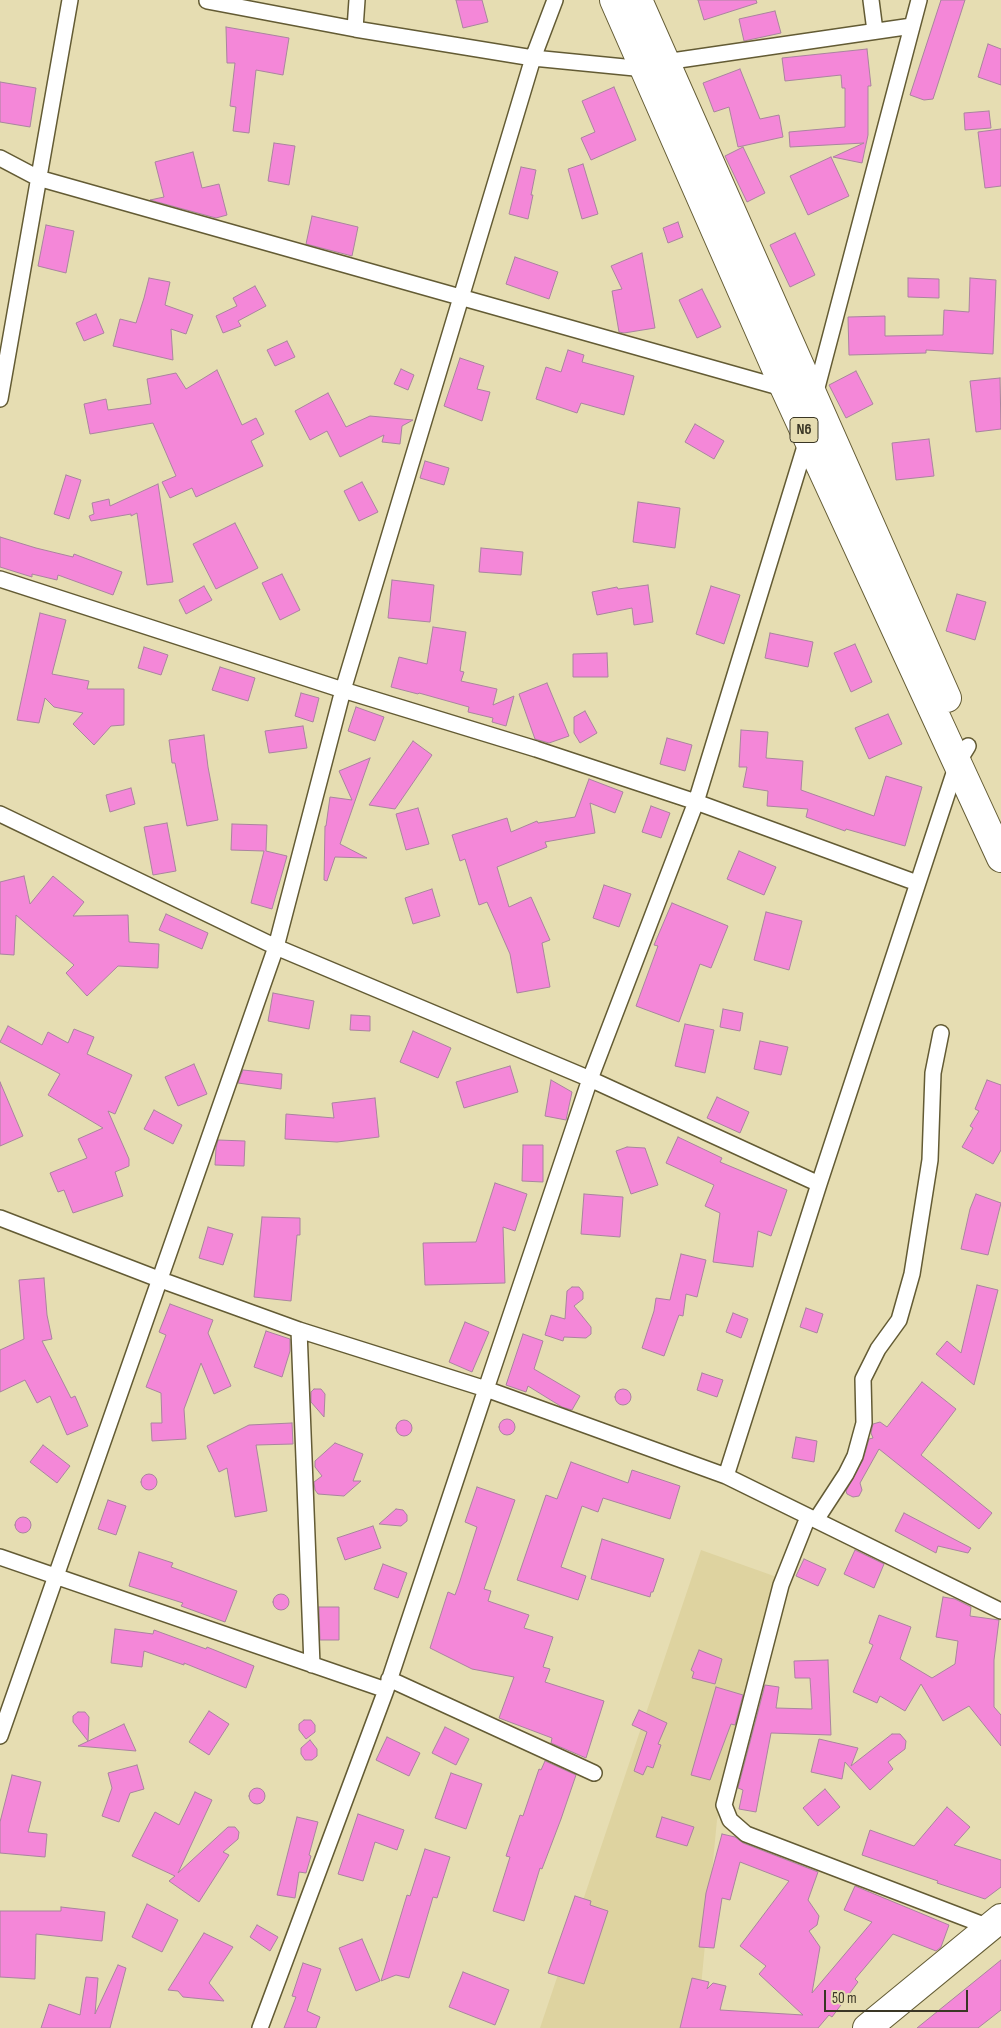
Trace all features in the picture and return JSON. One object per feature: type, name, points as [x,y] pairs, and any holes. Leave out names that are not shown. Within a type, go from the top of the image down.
[{"type":"highway","name":"N6","points":[[614,0],[655,66],[815,396],[962,755],[1001,858]]},
{"type":"highway","name":"N6","points":[[638,0],[655,66],[784,389],[962,755],[1001,815]]},
{"type":"highway","points":[[867,2028],[997,1926]]},
{"type":"street","points":[[0,399],[70,0]]},
{"type":"street","points":[[355,29],[357,0]]},
{"type":"street","points":[[0,1736],[276,947],[343,690],[532,58],[555,0]]},
{"type":"street","points":[[871,0],[875,31]]},
{"type":"street","points":[[260,2028],[387,1685],[590,1079],[696,802],[808,438],[815,396],[919,0]]},
{"type":"street","points":[[207,1],[355,29],[532,58],[655,66],[912,26]]},
{"type":"street","points":[[0,158],[38,178],[784,389],[815,396]]},
{"type":"street","points":[[0,580],[343,690],[536,749],[696,802],[918,882]]},
{"type":"street","points":[[726,1476],[819,1184],[918,882],[962,755]]},
{"type":"street","points":[[0,814],[276,947],[590,1079],[819,1184]]},
{"type":"street","points":[[941,1033],[933,1073],[930,1160],[912,1274],[899,1320],[878,1349],[863,1378],[864,1423],[855,1456],[846,1474],[812,1518],[781,1585],[724,1805],[730,1820],[746,1834],[997,1926]]},
{"type":"street","points":[[0,1218],[160,1280],[299,1330],[486,1389],[726,1476],[1001,1611]]},
{"type":"street","points":[[299,1330],[312,1665]]},
{"type":"street","points":[[0,1557],[312,1665],[387,1685],[594,1773]]},
{"type":"shaded area","points":[[701,1550],[788,1581],[717,1820],[697,2028],[540,2028]]},
{"type":"building","points":[[456,0],[482,0],[488,22],[463,28]]},
{"type":"building","points":[[698,0],[756,0],[757,3],[704,20]]},
{"type":"building","points":[[941,0],[965,0],[933,99],[924,100],[910,95]]},
{"type":"building","points":[[775,11],[781,33],[744,41],[739,19]]},
{"type":"building","points":[[226,27],[289,38],[283,75],[256,70],[249,133],[233,131],[236,107],[230,106],[235,63],[227,63]]},
{"type":"building","points":[[988,44],[1001,49],[1001,85],[978,77]]},
{"type":"building","points":[[867,49],[871,86],[868,86],[868,135],[862,163],[833,157],[864,143],[790,147],[789,132],[845,127],[845,88],[842,88],[841,75],[785,81],[782,58]]},
{"type":"building","points":[[740,69],[760,119],[779,115],[783,137],[738,147],[729,107],[714,112],[703,83]]},
{"type":"building","points":[[0,82],[36,88],[30,127],[0,122]]},
{"type":"building","points":[[614,87],[636,140],[591,160],[581,138],[595,132],[582,101]]},
{"type":"building","points":[[989,111],[991,128],[965,130],[964,113]]},
{"type":"building","points":[[1001,129],[1001,186],[985,188],[978,132]]},
{"type":"building","points":[[274,143],[295,146],[289,185],[268,181]]},
{"type":"building","points":[[743,147],[765,193],[747,202],[725,156]]},
{"type":"building","points":[[193,152],[202,188],[219,184],[227,215],[216,218],[150,200],[164,197],[155,162]]},
{"type":"building","points":[[831,157],[849,196],[808,215],[790,176]]},
{"type":"building","points":[[583,164],[598,214],[582,219],[568,169]]},
{"type":"building","points":[[521,167],[536,170],[528,219],[509,214]]},
{"type":"building","points":[[312,216],[358,227],[352,256],[306,244]]},
{"type":"building","points":[[678,222],[683,237],[668,243],[663,228]]},
{"type":"building","points":[[46,225],[74,231],[66,273],[38,266]]},
{"type":"building","points":[[795,233],[815,275],[790,287],[770,245]]},
{"type":"building","points":[[642,253],[655,328],[624,333],[619,332],[612,291],[622,289],[611,266]]},
{"type":"building","points":[[515,257],[558,272],[549,299],[506,284]]},
{"type":"building","points":[[149,278],[170,282],[165,305],[193,315],[186,334],[171,329],[173,360],[113,346],[120,319],[136,323]]},
{"type":"building","points":[[908,278],[939,279],[939,298],[908,297]]},
{"type":"building","points":[[970,278],[996,280],[993,354],[926,350],[926,353],[849,355],[848,317],[885,316],[885,336],[943,335],[944,310],[969,312]]},
{"type":"building","points":[[255,286],[266,306],[238,321],[241,326],[223,333],[216,316],[237,306],[233,298]]},
{"type":"building","points":[[702,289],[721,327],[697,338],[679,300]]},
{"type":"building","points":[[96,314],[104,333],[84,341],[76,323]]},
{"type":"building","points":[[287,341],[295,357],[275,366],[267,350]]},
{"type":"building","points":[[568,350],[584,355],[582,362],[634,376],[624,415],[581,403],[577,413],[536,399],[546,367],[561,372]]},
{"type":"building","points":[[460,358],[484,366],[477,389],[490,392],[482,421],[444,406]]},
{"type":"building","points":[[401,369],[414,375],[408,390],[394,384]]},
{"type":"building","points":[[217,370],[242,425],[256,418],[264,434],[251,441],[263,466],[196,497],[192,488],[170,498],[162,482],[176,476],[153,423],[90,434],[84,404],[106,399],[108,410],[151,404],[147,379],[176,373],[186,389]]},
{"type":"building","points":[[856,371],[873,404],[846,418],[829,385]]},
{"type":"building","points":[[1000,378],[1001,429],[976,432],[970,381]]},
{"type":"building","points":[[328,393],[346,427],[370,416],[413,420],[402,426],[400,444],[382,442],[384,435],[340,457],[327,431],[310,440],[295,411]]},
{"type":"building","points":[[695,424],[724,441],[714,459],[685,442]]},
{"type":"building","points":[[929,439],[934,476],[896,480],[892,443]]},
{"type":"building","points":[[425,461],[449,468],[444,485],[420,478]]},
{"type":"building","points":[[66,475],[81,480],[69,519],[54,514]]},
{"type":"building","points":[[362,482],[378,512],[359,521],[344,491]]},
{"type":"building","points":[[158,484],[173,582],[147,585],[137,513],[131,516],[131,514],[91,521],[89,516],[94,514],[92,503],[109,499],[110,506]]},
{"type":"building","points":[[638,502],[680,508],[675,548],[633,542]]},
{"type":"building","points":[[235,523],[258,568],[216,589],[193,544]]},
{"type":"building","points":[[0,537],[73,557],[74,554],[122,572],[113,595],[58,575],[57,580],[32,574],[32,577],[0,567]]},
{"type":"building","points":[[481,548],[523,552],[521,575],[479,572]]},
{"type":"building","points":[[282,574],[300,610],[280,620],[262,583]]},
{"type":"building","points":[[392,580],[434,585],[430,622],[388,618]]},
{"type":"building","points":[[648,585],[653,622],[634,625],[632,608],[597,615],[592,592],[617,587],[618,589]]},
{"type":"building","points":[[204,586],[212,600],[186,614],[179,600]]},
{"type":"building","points":[[711,586],[740,595],[724,644],[696,634]]},
{"type":"building","points":[[957,594],[986,602],[975,640],[946,631]]},
{"type":"building","points":[[40,613],[66,620],[52,674],[89,681],[87,689],[124,689],[124,725],[111,726],[94,745],[73,724],[83,713],[54,707],[45,698],[39,723],[17,720]]},
{"type":"building","points":[[433,627],[466,632],[460,671],[464,672],[461,681],[497,689],[493,705],[514,696],[506,726],[492,722],[493,718],[468,712],[469,707],[391,687],[399,657],[427,664]]},
{"type":"building","points":[[770,633],[813,642],[808,667],[765,658]]},
{"type":"building","points":[[855,644],[872,682],[851,692],[834,653]]},
{"type":"building","points":[[144,647],[168,655],[161,675],[138,668]]},
{"type":"building","points":[[607,653],[608,677],[573,677],[573,654]]},
{"type":"building","points":[[220,667],[255,678],[248,701],[212,690]]},
{"type":"building","points":[[547,683],[569,736],[549,743],[535,739],[519,694]]},
{"type":"building","points":[[301,693],[319,698],[313,722],[295,716]]},
{"type":"building","points":[[356,707],[384,717],[375,741],[348,731]]},
{"type":"building","points":[[585,711],[597,733],[580,743],[574,733],[574,717]]},
{"type":"building","points":[[888,714],[902,744],[869,759],[855,728]]},
{"type":"building","points":[[303,726],[307,748],[269,753],[265,731]]},
{"type":"building","points":[[741,730],[768,732],[766,758],[803,761],[801,790],[874,816],[886,776],[922,787],[905,846],[846,829],[845,831],[806,817],[808,809],[767,806],[768,791],[743,787],[747,767],[739,767]]},
{"type":"building","points":[[204,735],[218,820],[187,826],[175,763],[172,763],[169,740]]},
{"type":"building","points":[[667,738],[692,745],[685,771],[660,764]]},
{"type":"building","points":[[413,741],[432,755],[395,809],[369,805]]},
{"type":"building","points":[[370,758],[340,844],[367,858],[335,857],[327,881],[324,880],[325,826],[330,797],[352,800],[339,771]]},
{"type":"building","points":[[589,779],[623,792],[615,813],[590,803],[595,833],[545,842],[547,847],[497,867],[509,907],[531,897],[550,940],[542,943],[550,987],[517,993],[510,954],[487,902],[479,905],[465,859],[460,861],[452,835],[507,818],[511,832],[537,821],[538,823],[575,817]]},
{"type":"building","points":[[131,788],[135,804],[110,812],[106,795]]},
{"type":"building","points":[[651,806],[670,813],[661,838],[642,832]]},
{"type":"building","points":[[418,808],[429,844],[406,850],[396,814]]},
{"type":"building","points":[[167,823],[176,871],[153,875],[144,827]]},
{"type":"building","points":[[232,824],[267,825],[266,851],[287,856],[272,909],[251,903],[264,851],[231,850]]},
{"type":"building","points":[[739,851],[776,867],[764,895],[727,879]]},
{"type":"building","points":[[24,876],[30,904],[53,876],[84,902],[73,916],[128,915],[129,942],[159,944],[158,968],[118,966],[87,996],[66,973],[74,965],[16,915],[14,955],[0,954],[0,882]]},
{"type":"building","points":[[604,885],[631,894],[619,927],[593,918]]},
{"type":"building","points":[[432,889],[440,916],[413,924],[405,898]]},
{"type":"building","points":[[672,903],[728,926],[711,968],[700,964],[679,1022],[636,1006],[658,946],[654,945]]},
{"type":"building","points":[[766,912],[802,921],[789,970],[754,960]]},
{"type":"building","points":[[166,914],[208,933],[202,949],[159,930]]},
{"type":"building","points":[[273,993],[314,1001],[309,1029],[268,1021]]},
{"type":"building","points":[[723,1009],[743,1013],[740,1031],[720,1027]]},
{"type":"building","points":[[351,1015],[370,1016],[370,1031],[350,1030]]},
{"type":"building","points":[[685,1024],[714,1030],[705,1073],[675,1066]]},
{"type":"building","points":[[8,1026],[42,1045],[48,1032],[68,1043],[74,1029],[94,1037],[87,1054],[132,1075],[115,1114],[108,1111],[129,1159],[129,1166],[115,1172],[123,1196],[73,1213],[64,1190],[58,1192],[50,1173],[87,1158],[78,1139],[103,1128],[48,1095],[60,1074],[0,1042]]},
{"type":"building","points":[[413,1031],[451,1048],[438,1078],[400,1062]]},
{"type":"building","points":[[760,1041],[788,1047],[781,1075],[754,1069]]},
{"type":"building","points":[[194,1064],[207,1094],[178,1106],[165,1077]]},
{"type":"building","points":[[510,1066],[518,1092],[464,1108],[456,1082]]},
{"type":"building","points":[[243,1070],[282,1074],[281,1089],[238,1083]]},
{"type":"building","points":[[551,1080],[572,1092],[566,1120],[545,1116]]},
{"type":"building","points":[[987,1080],[1001,1085],[1001,1150],[993,1164],[962,1147],[973,1128],[970,1126],[979,1111],[975,1109]]},
{"type":"building","points":[[0,1082],[23,1136],[0,1146]]},
{"type":"building","points":[[717,1097],[749,1112],[740,1133],[707,1118]]},
{"type":"building","points":[[375,1098],[379,1137],[337,1142],[285,1139],[286,1114],[334,1118],[332,1103]]},
{"type":"building","points":[[154,1110],[182,1125],[173,1144],[144,1129]]},
{"type":"building","points":[[678,1137],[722,1158],[720,1162],[787,1190],[771,1236],[758,1231],[753,1267],[713,1262],[720,1213],[705,1206],[714,1185],[666,1163]]},
{"type":"building","points":[[218,1140],[245,1141],[244,1166],[215,1165]]},
{"type":"building","points":[[523,1145],[543,1145],[543,1182],[522,1181]]},
{"type":"building","points":[[627,1147],[645,1148],[658,1185],[631,1194],[616,1151]]},
{"type":"building","points":[[495,1183],[527,1194],[515,1231],[503,1227],[505,1283],[425,1285],[423,1243],[476,1242]]},
{"type":"building","points":[[584,1194],[623,1197],[620,1237],[581,1234]]},
{"type":"building","points":[[976,1194],[1001,1203],[988,1255],[961,1249],[970,1209]]},
{"type":"building","points":[[262,1217],[300,1218],[300,1235],[297,1235],[291,1301],[254,1297]]},
{"type":"building","points":[[208,1227],[233,1234],[223,1265],[199,1258]]},
{"type":"building","points":[[681,1254],[706,1260],[697,1297],[686,1294],[683,1316],[679,1315],[664,1356],[642,1348],[654,1311],[656,1298],[670,1300]]},
{"type":"building","points":[[44,1278],[47,1315],[52,1339],[42,1341],[71,1398],[75,1396],[88,1426],[67,1435],[50,1396],[37,1403],[25,1380],[0,1392],[0,1350],[24,1339],[19,1280]]},
{"type":"building","points":[[977,1285],[998,1290],[974,1385],[936,1354],[947,1341],[961,1353]]},
{"type":"building","points":[[572,1287],[579,1287],[583,1292],[583,1299],[574,1306],[591,1327],[591,1334],[586,1338],[564,1337],[563,1341],[545,1335],[551,1315],[565,1319],[567,1291]]},
{"type":"building","points":[[170,1304],[213,1320],[208,1333],[231,1386],[214,1394],[201,1363],[184,1409],[186,1439],[152,1441],[151,1423],[162,1423],[161,1393],[146,1387],[166,1335],[159,1332]]},
{"type":"building","points":[[806,1308],[823,1314],[817,1333],[800,1327]]},
{"type":"building","points":[[733,1313],[748,1319],[741,1338],[726,1332]]},
{"type":"building","points":[[465,1322],[489,1332],[472,1372],[449,1362]]},
{"type":"building","points":[[266,1331],[290,1339],[290,1351],[282,1377],[254,1367]]},
{"type":"building","points":[[523,1334],[543,1341],[534,1369],[580,1396],[572,1410],[562,1407],[528,1386],[526,1392],[506,1385]]},
{"type":"building","points":[[702,1373],[723,1380],[717,1397],[697,1390]]},
{"type":"building","points":[[922,1382],[956,1409],[921,1455],[992,1513],[979,1529],[879,1449],[860,1483],[862,1490],[859,1496],[853,1497],[847,1494],[846,1491],[863,1460],[869,1439],[873,1438],[871,1433],[873,1424],[880,1422],[887,1427]]},
{"type":"building","points":[[314,1389],[321,1389],[325,1394],[324,1417],[311,1402],[311,1392]]},
{"type":"building","points":[[620,1389],[626,1389],[631,1394],[629,1403],[620,1405],[615,1400],[615,1394]]},
{"type":"building","points":[[504,1419],[510,1419],[515,1424],[513,1433],[504,1435],[499,1430],[499,1424]]},
{"type":"building","points":[[401,1420],[407,1420],[412,1425],[410,1434],[401,1436],[396,1431],[396,1425]]},
{"type":"building","points":[[292,1423],[293,1444],[256,1445],[267,1511],[235,1517],[227,1468],[219,1472],[207,1446],[249,1425]]},
{"type":"building","points":[[796,1437],[817,1441],[814,1462],[792,1458]]},
{"type":"building","points":[[335,1443],[363,1454],[353,1481],[361,1481],[344,1496],[318,1494],[315,1490],[314,1482],[322,1476],[315,1467],[315,1461]]},
{"type":"building","points":[[43,1445],[70,1466],[57,1483],[30,1462]]},
{"type":"building","points":[[571,1462],[628,1483],[632,1470],[680,1486],[670,1519],[603,1498],[598,1512],[582,1506],[561,1567],[586,1576],[578,1600],[517,1580],[546,1495],[557,1499]]},
{"type":"building","points":[[146,1474],[152,1474],[157,1479],[155,1488],[146,1490],[141,1485],[141,1479]]},
{"type":"building","points":[[477,1487],[515,1500],[484,1589],[491,1591],[488,1601],[529,1615],[524,1628],[553,1637],[543,1667],[550,1669],[545,1682],[604,1701],[586,1758],[551,1743],[552,1738],[499,1718],[514,1677],[472,1669],[430,1648],[448,1592],[455,1595],[477,1527],[465,1522]]},
{"type":"building","points":[[108,1500],[126,1506],[116,1535],[98,1529]]},
{"type":"building","points":[[396,1509],[403,1510],[407,1515],[407,1521],[401,1526],[379,1524]]},
{"type":"building","points":[[904,1513],[971,1548],[968,1553],[938,1546],[936,1553],[895,1531]]},
{"type":"building","points":[[20,1517],[26,1517],[31,1522],[29,1531],[20,1533],[15,1528],[15,1522]]},
{"type":"building","points":[[373,1526],[381,1548],[345,1560],[337,1538]]},
{"type":"building","points":[[602,1539],[664,1559],[650,1597],[591,1579]]},
{"type":"building","points":[[855,1550],[884,1564],[874,1588],[844,1574]]},
{"type":"building","points":[[139,1552],[173,1563],[171,1567],[237,1591],[225,1622],[181,1606],[183,1603],[129,1586]]},
{"type":"building","points":[[804,1559],[826,1569],[818,1586],[796,1576]]},
{"type":"building","points":[[383,1564],[407,1573],[398,1598],[374,1589]]},
{"type":"building","points":[[278,1594],[284,1594],[289,1599],[287,1608],[278,1610],[273,1605],[273,1599]]},
{"type":"building","points":[[943,1597],[955,1599],[971,1607],[970,1616],[999,1620],[994,1660],[994,1707],[1001,1715],[1001,1746],[969,1706],[943,1721],[921,1684],[905,1711],[880,1696],[877,1703],[853,1692],[873,1645],[869,1643],[879,1615],[911,1627],[900,1659],[932,1678],[955,1664],[958,1641],[936,1637]]},
{"type":"building","points":[[319,1607],[339,1607],[339,1640],[320,1640]]},
{"type":"building","points":[[115,1629],[153,1634],[154,1630],[206,1649],[207,1647],[254,1666],[246,1688],[184,1663],[184,1665],[144,1651],[142,1667],[111,1663]]},
{"type":"building","points":[[699,1650],[722,1659],[715,1684],[692,1678],[694,1672],[691,1670]]},
{"type":"building","points":[[828,1660],[831,1735],[771,1733],[756,1812],[739,1809],[743,1790],[738,1788],[765,1685],[779,1687],[776,1708],[812,1709],[810,1678],[795,1678],[794,1661]]},
{"type":"building","points":[[716,1687],[743,1695],[735,1725],[731,1724],[710,1780],[691,1775]]},
{"type":"building","points":[[639,1710],[667,1723],[658,1744],[661,1745],[653,1768],[647,1766],[643,1775],[634,1771],[647,1732],[632,1725]]},
{"type":"building","points":[[209,1711],[229,1724],[209,1755],[189,1742]]},
{"type":"building","points":[[78,1712],[85,1712],[89,1717],[88,1741],[73,1722],[73,1716]]},
{"type":"building","points":[[304,1720],[311,1720],[315,1725],[315,1732],[306,1739],[299,1730],[299,1724]]},
{"type":"building","points":[[124,1724],[136,1751],[78,1746]]},
{"type":"building","points":[[445,1727],[469,1739],[456,1765],[432,1753]]},
{"type":"building","points":[[892,1734],[900,1734],[906,1741],[905,1749],[888,1762],[893,1769],[870,1790],[845,1762],[842,1779],[811,1772],[819,1739],[858,1748],[851,1766]]},
{"type":"building","points":[[387,1737],[420,1753],[409,1776],[376,1760]]},
{"type":"building","points":[[310,1740],[317,1749],[317,1756],[312,1760],[305,1760],[301,1754],[301,1748]]},
{"type":"building","points":[[545,1761],[576,1775],[542,1869],[540,1868],[524,1921],[493,1911],[510,1857],[506,1856],[520,1815],[523,1816],[539,1769],[541,1770]]},
{"type":"building","points":[[137,1765],[144,1789],[130,1793],[119,1822],[102,1816],[112,1788],[108,1773]]},
{"type":"building","points":[[451,1773],[482,1784],[466,1829],[435,1818]]},
{"type":"building","points":[[12,1775],[41,1782],[28,1832],[47,1834],[45,1857],[0,1853],[0,1822]]},
{"type":"building","points":[[254,1788],[260,1788],[265,1793],[263,1802],[254,1804],[249,1799],[249,1793]]},
{"type":"building","points":[[825,1789],[840,1807],[818,1826],[803,1808]]},
{"type":"building","points":[[195,1792],[212,1800],[178,1873],[228,1827],[235,1827],[239,1832],[238,1839],[223,1852],[229,1855],[199,1902],[169,1881],[175,1876],[132,1856],[155,1812],[179,1825]]},
{"type":"building","points":[[947,1807],[970,1827],[954,1845],[1001,1860],[1001,1887],[985,1899],[862,1855],[870,1830],[914,1846]]},
{"type":"building","points":[[358,1814],[404,1830],[397,1850],[375,1842],[363,1881],[338,1874]]},
{"type":"building","points":[[297,1817],[318,1822],[306,1873],[299,1872],[295,1898],[277,1895]]},
{"type":"building","points":[[662,1817],[694,1827],[687,1846],[656,1837]]},
{"type":"building","points":[[722,1834],[735,1837],[743,1843],[818,1872],[808,1900],[819,1916],[817,1925],[809,1931],[820,1947],[812,1993],[872,1922],[844,1910],[855,1886],[949,1925],[941,1947],[936,1951],[893,1934],[855,1979],[858,1982],[832,2017],[829,2015],[818,2028],[680,2028],[692,1978],[709,1982],[707,1989],[713,1983],[726,1986],[720,2010],[803,2015],[759,1974],[766,1966],[740,1946],[789,1881],[740,1862],[730,1900],[722,1898],[714,1948],[699,1947],[706,1893]]},
{"type":"building","points":[[425,1849],[450,1857],[437,1898],[433,1897],[409,1978],[396,1975],[381,1981],[407,1895],[410,1896]]},
{"type":"building","points":[[575,1896],[591,1901],[590,1905],[608,1911],[584,1984],[548,1973]]},
{"type":"building","points":[[147,1904],[178,1920],[162,1952],[132,1937]]},
{"type":"building","points":[[61,1907],[105,1912],[102,1941],[36,1934],[35,1979],[0,1977],[0,1911],[61,1911]]},
{"type":"building","points":[[257,1925],[278,1937],[270,1951],[250,1937]]},
{"type":"building","points":[[204,1933],[233,1947],[209,1983],[224,2001],[183,1997],[178,1991],[168,1990]]},
{"type":"building","points":[[362,1939],[380,1981],[356,1991],[339,1948]]},
{"type":"building","points":[[1001,1960],[1001,2010],[978,2028],[917,2028]]},
{"type":"building","points":[[303,1963],[321,1969],[307,2011],[320,2017],[316,2028],[284,2028],[296,1997],[292,1996]]},
{"type":"building","points":[[118,1965],[126,1968],[110,2028],[41,2028],[49,2004],[80,2015],[86,1977],[98,1978],[95,2014]]},
{"type":"building","points":[[463,1972],[509,1990],[495,2025],[449,2007]]}]
